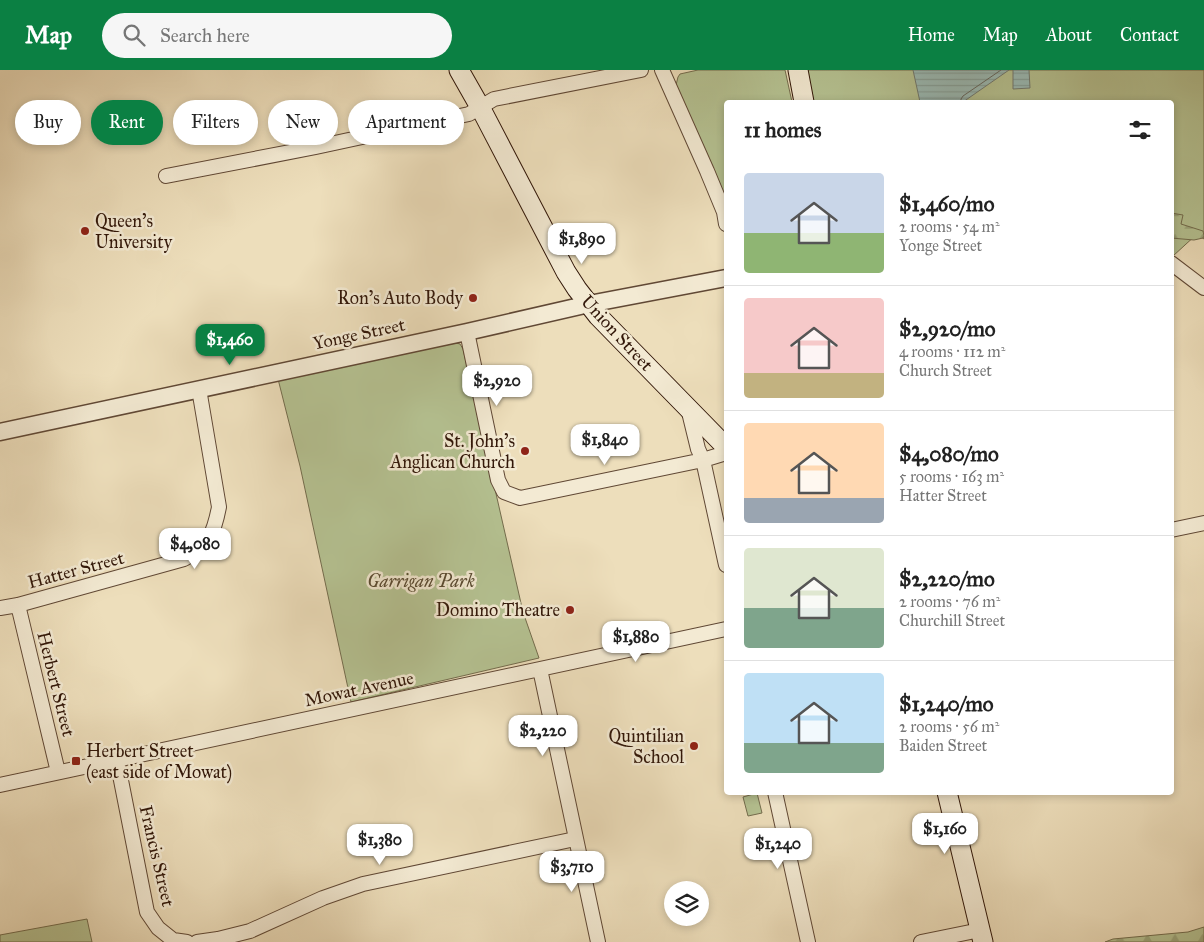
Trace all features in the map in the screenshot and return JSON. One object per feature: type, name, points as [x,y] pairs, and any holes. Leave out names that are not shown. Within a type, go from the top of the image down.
[{"type":"main road","name":"Union Street","points":[[459,70],[566,272],[577,289],[598,316],[724,445]]},
{"type":"main road","points":[[798,70],[804,100]]},
{"type":"main road","points":[[948,795],[981,936]]},
{"type":"street","points":[[166,176],[316,147],[469,114],[494,99],[641,70]]},
{"type":"street","points":[[662,70],[724,212]]},
{"type":"street","points":[[1174,264],[1204,288]]},
{"type":"street","name":"Yonge Street","points":[[0,432],[589,304],[724,278]]},
{"type":"street","points":[[467,332],[498,480],[504,492],[520,498],[703,460],[724,454]]},
{"type":"street","name":"Hatter Street","points":[[0,608],[18,605],[184,559],[197,553],[209,539],[216,524],[219,507],[199,389]]},
{"type":"street","points":[[688,408],[698,450],[703,460],[724,556]]},
{"type":"street","points":[[1174,528],[1204,523]]},
{"type":"street","name":"Herbert Street","points":[[18,605],[58,772]]},
{"type":"street","name":"Mowat Avenue","points":[[0,785],[724,629]]},
{"type":"street","points":[[540,669],[598,942]]},
{"type":"street","name":"Francis Street","points":[[117,760],[148,912],[158,928],[174,940],[187,942]]},
{"type":"street","points":[[776,795],[808,942]]},
{"type":"street","points":[[197,942],[250,931],[322,898],[363,884],[575,839]]},
{"type":"street","points":[[921,942],[981,936]]},
{"type":"green space","points":[[698,70],[785,70],[792,100],[724,100],[724,203],[676,85],[680,74]]},
{"type":"green space","points":[[807,70],[1204,70],[1204,239],[1197,234],[1174,255],[1174,100],[813,100]]},
{"type":"green space","points":[[1174,214],[1183,215],[1181,224],[1203,231],[1203,238],[1194,240],[1174,238]]},
{"type":"green space","name":"Garrigan Park","points":[[456,343],[460,344],[463,349],[523,612],[539,658],[351,702],[300,466],[278,379]]},
{"type":"green space","points":[[758,795],[762,813],[748,816],[743,797]]},
{"type":"green space","points":[[87,919],[92,942],[0,942],[0,935]]},
{"type":"green space","points":[[1204,927],[1204,942],[1105,942],[1113,939],[1188,932]]},
{"type":"water","points":[[913,70],[1009,70],[966,100],[920,100]]},
{"type":"water","points":[[1013,70],[1029,70],[1030,88],[1013,89]]},
{"type":"place","name":"Queen's University","points":[[85,231]]},
{"type":"place","name":"Ron’s Auto Body","points":[[473,298]]},
{"type":"place","name":"St. John's Anglican Church","points":[[525,451]]},
{"type":"place","name":"Domino Theatre","points":[[570,610]]},
{"type":"place","name":"Quintilian School","points":[[694,746]]},
{"type":"place","name":"Herbert Street (east side of Mowat)","points":[[76,761]]}]
